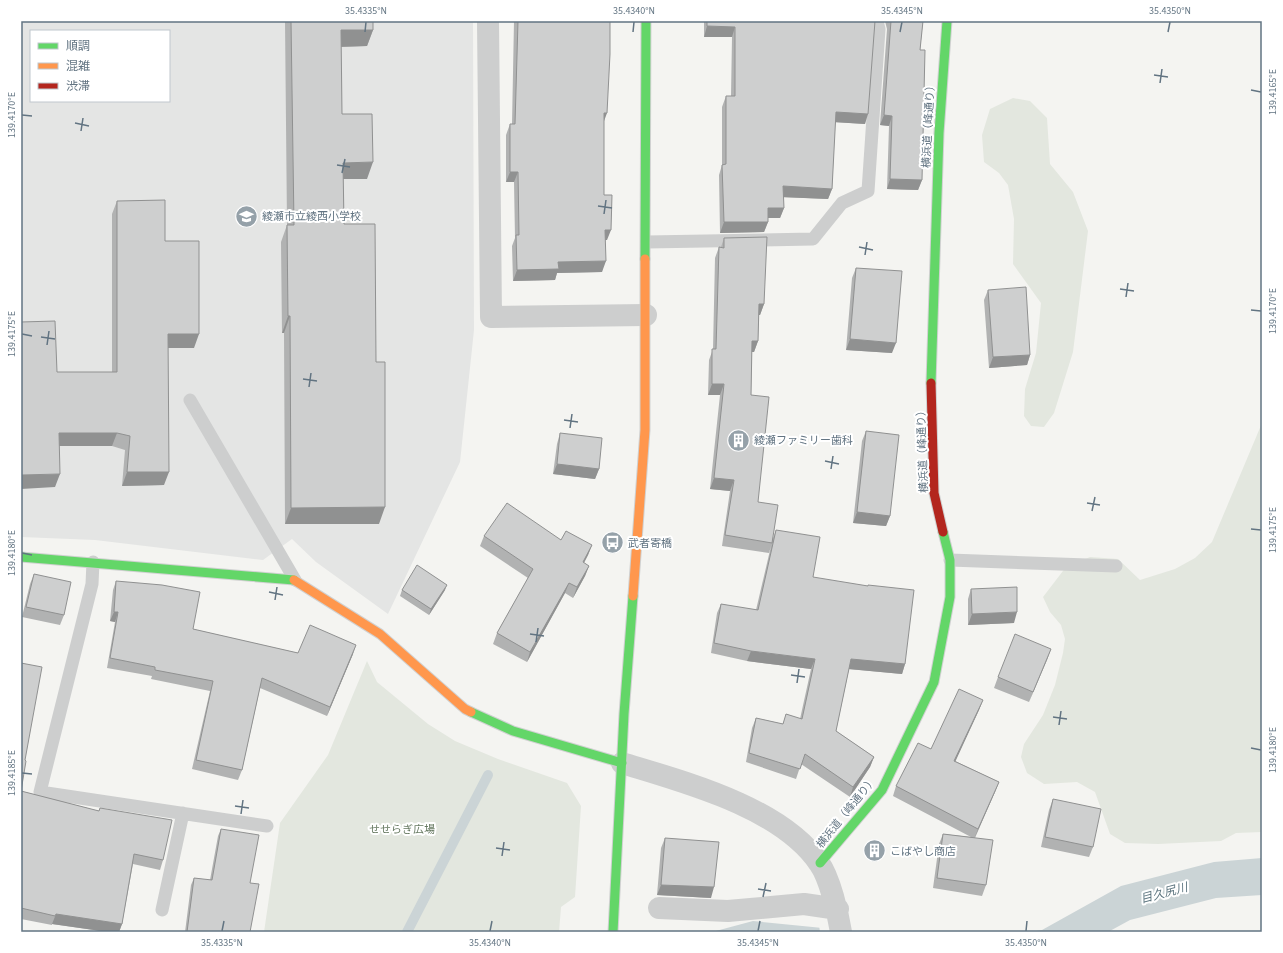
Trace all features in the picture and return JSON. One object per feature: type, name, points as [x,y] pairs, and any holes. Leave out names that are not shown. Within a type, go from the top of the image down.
[{"type":"street","points":[[488,21],[492,317],[646,315]]},
{"type":"street","points":[[614,928],[624,714],[645,430],[647,242],[646,21]]},
{"type":"street","name":"横浜道（峰通り）","points":[[820,863],[882,790],[934,682],[950,597],[950,560],[934,493],[931,365],[939,133],[947,21]]},
{"type":"street","points":[[21,557],[295,580],[380,634],[465,708],[513,731],[714,792],[756,811],[799,839],[820,863],[839,919]]},
{"type":"street","points":[[659,908],[728,911],[804,904],[839,919]]},
{"type":"lane","points":[[647,242],[813,239],[842,204],[868,191],[879,29],[877,21]]},
{"type":"lane","points":[[190,400],[295,580]]},
{"type":"lane","points":[[950,560],[1116,566]]},
{"type":"lane","points":[[93,562],[92,584],[40,792],[267,826]]},
{"type":"lane","points":[[162,910],[183,813]]},
{"type":"shaded area","name":"綾瀬市立綾西小学校","points":[[21,21],[473,21],[474,330],[460,462],[388,614],[316,562],[292,539],[263,560],[95,540],[21,537]]},
{"type":"green space","points":[[1013,98],[1030,101],[1047,118],[1050,164],[1073,192],[1088,231],[1073,352],[1054,413],[1044,427],[1031,426],[1024,416],[1025,389],[1036,353],[1041,303],[1013,264],[1014,219],[1008,185],[999,173],[984,162],[982,135],[990,109]]},
{"type":"green space","points":[[1262,423],[1262,832],[1236,833],[1221,841],[1158,844],[1125,843],[1110,834],[1095,792],[1077,782],[1044,784],[1027,773],[1021,757],[1024,744],[1043,715],[1055,685],[1065,639],[1061,625],[1050,612],[1043,597],[1066,567],[1090,557],[1118,559],[1140,580],[1175,569],[1195,558],[1212,542]]},
{"type":"green space","name":"せせらぎ広場","points":[[367,661],[377,682],[428,724],[455,741],[498,759],[567,783],[581,806],[575,897],[561,907],[559,932],[264,932],[280,823],[328,755]]},
{"type":"water","name":"目久尻川","points":[[1262,858],[1262,895],[1216,898],[1130,920],[1108,932],[1030,932],[1042,930],[1121,886],[1214,862]]},
{"type":"water","points":[[753,921],[863,932],[712,932]]},
{"type":"pier","points":[[819,925],[862,930],[862,932],[820,932]]},
{"type":"building","points":[[291,21],[373,21],[373,30],[341,30],[342,114],[372,114],[373,162],[343,163],[344,224],[375,224],[376,362],[385,362],[385,507],[291,508],[290,316],[288,316],[287,225],[294,225]]},
{"type":"building","points":[[518,21],[610,21],[607,113],[604,113],[604,195],[612,195],[611,230],[605,230],[606,261],[558,262],[559,269],[517,270],[516,235],[519,235],[518,172],[510,172],[510,124],[515,124]]},
{"type":"building","points":[[707,21],[875,21],[868,114],[836,112],[832,189],[783,186],[784,208],[768,208],[768,222],[724,222],[722,165],[726,164],[726,96],[735,96],[735,27],[707,26]]},
{"type":"building","points":[[891,21],[923,21],[920,50],[925,50],[922,180],[890,179],[892,116],[884,115]]},
{"type":"building","points":[[165,200],[165,241],[199,241],[199,334],[168,334],[169,472],[127,472],[130,436],[117,433],[59,433],[60,474],[21,475],[21,322],[55,321],[57,372],[117,372],[117,201]]},
{"type":"building","points":[[767,237],[764,304],[759,304],[758,341],[752,341],[751,395],[769,397],[758,502],[778,505],[772,543],[725,535],[734,480],[714,478],[724,384],[712,384],[712,349],[716,349],[719,247],[724,248],[724,238]]},
{"type":"building","points":[[856,268],[902,271],[896,343],[850,339]]},
{"type":"building","points":[[1026,287],[1030,355],[993,357],[988,290]]},
{"type":"building","points":[[866,431],[899,435],[890,516],[857,512]]},
{"type":"building","points":[[560,433],[602,438],[599,469],[557,464]]},
{"type":"building","points":[[507,503],[561,540],[566,531],[592,545],[583,562],[589,566],[577,587],[569,583],[530,652],[497,633],[533,569],[484,536]]},
{"type":"building","points":[[776,530],[820,537],[813,577],[868,586],[914,590],[905,664],[851,659],[836,731],[874,757],[853,787],[805,754],[800,769],[749,753],[756,718],[783,724],[786,714],[802,719],[815,659],[751,651],[714,643],[721,604],[758,610]]},
{"type":"building","points":[[417,565],[447,585],[431,609],[402,590]]},
{"type":"building","points":[[34,574],[71,582],[64,615],[26,607]]},
{"type":"building","points":[[116,581],[162,585],[200,592],[193,629],[298,653],[310,625],[356,645],[330,707],[262,678],[242,770],[196,760],[213,681],[155,670],[155,667],[110,658],[118,612],[114,612]]},
{"type":"building","points":[[1017,587],[1017,612],[972,614],[971,589]]},
{"type":"building","points":[[1015,634],[1051,649],[1033,692],[998,677]]},
{"type":"building","points":[[21,663],[42,667],[25,760],[21,791]]},
{"type":"building","points":[[959,689],[983,700],[954,761],[999,782],[978,829],[896,786],[918,743],[931,749]]},
{"type":"building","points":[[21,791],[99,811],[100,808],[172,820],[163,860],[134,854],[122,924],[56,914],[55,916],[21,908]]},
{"type":"building","points":[[1053,799],[1101,809],[1093,847],[1045,837]]},
{"type":"building","points":[[221,829],[259,835],[250,883],[259,884],[250,932],[187,932],[194,878],[212,880]]},
{"type":"building","points":[[943,834],[993,840],[986,885],[937,878]]},
{"type":"building","points":[[665,838],[719,842],[714,887],[661,885]]},
{"type":"waterway","points":[[407,932],[488,775]]},
{"type":"traffic: fast","points":[[645,259],[646,21]]},
{"type":"traffic: fast","points":[[931,383],[939,133],[947,21]]},
{"type":"traffic: fast","points":[[820,863],[882,790],[934,682],[950,597],[950,560],[943,532]]},
{"type":"traffic: fast","points":[[21,557],[294,580]]},
{"type":"traffic: fast","points":[[613,932],[624,714],[633,596]]},
{"type":"traffic: fast","points":[[471,712],[513,731],[622,763]]},
{"type":"traffic: slow","points":[[633,596],[645,430],[645,259]]},
{"type":"traffic: slow","points":[[294,580],[380,634],[465,709],[471,712]]},
{"type":"traffic: jam","points":[[931,383],[934,493],[943,532]]},
{"type":"place","name":"綾瀬市立綾西小学校","points":[[247,216]]},
{"type":"place","name":"綾瀬ファミリー歯科","points":[[738,440]]},
{"type":"place","name":"武者寄橋","points":[[612,543]]},
{"type":"place","name":"こばやし商店","points":[[874,851]]}]
